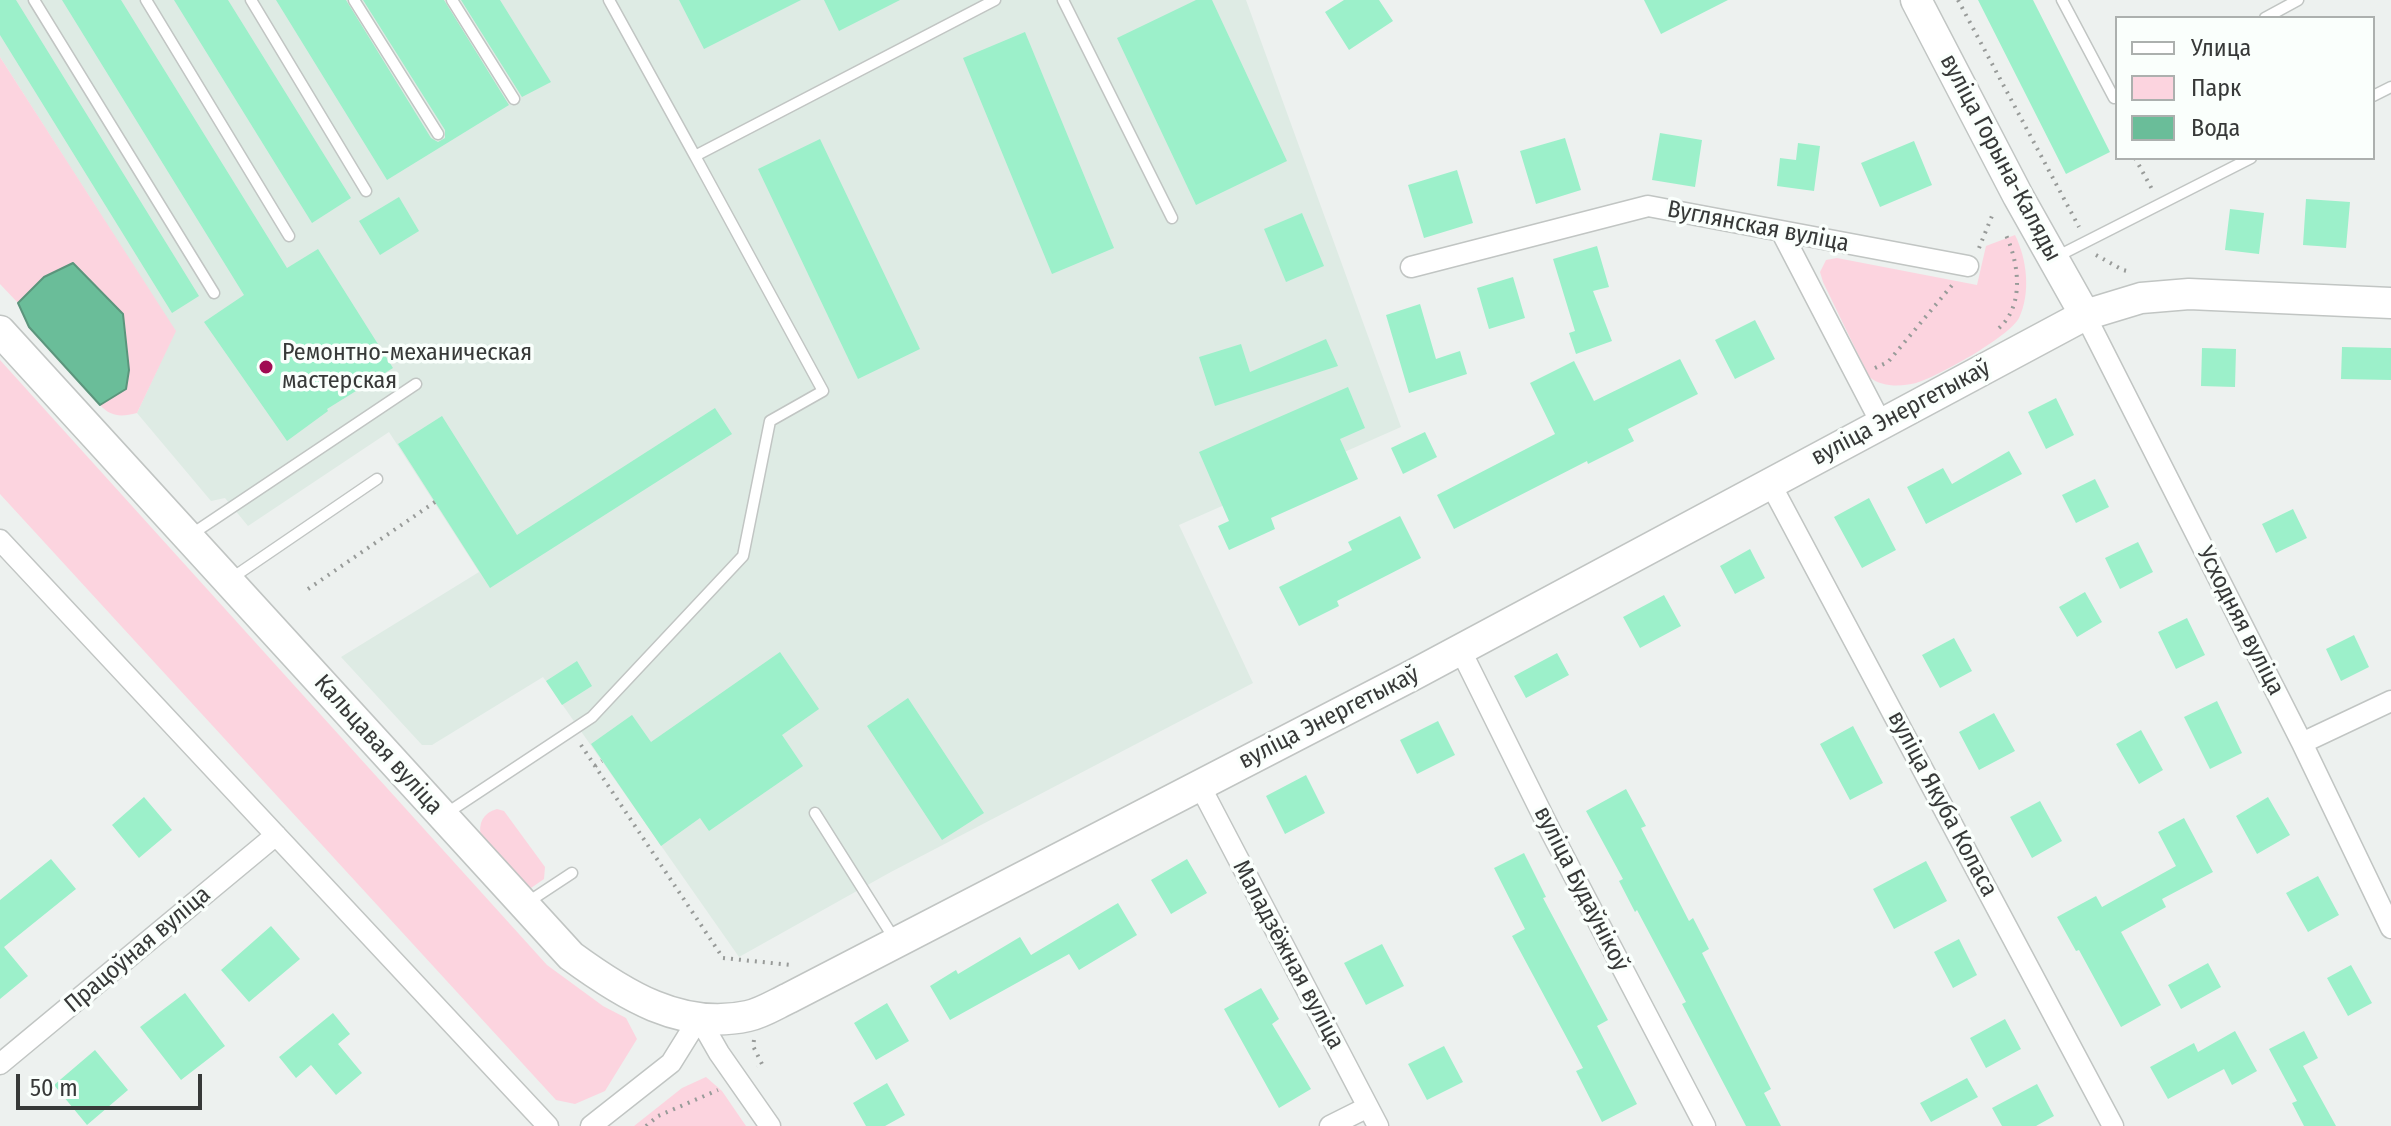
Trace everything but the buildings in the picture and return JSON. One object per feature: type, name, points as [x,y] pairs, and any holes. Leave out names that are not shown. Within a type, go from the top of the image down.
[{"type":"street","name":"вуліца Горына-Каляды","points":[[1916,0],[2085,315]]},
{"type":"street","name":"Вуглянская вуліца","points":[[1411,267],[1648,206],[1968,266]]},
{"type":"street","points":[[1781,231],[1881,423]]},
{"type":"street","points":[[2085,315],[2141,298],[2189,294],[2391,303]]},
{"type":"street","name":"вуліца Энергетыкаў","points":[[699,1018],[723,1019],[750,1015],[810,987],[1460,649],[2085,315]]},
{"type":"street","name":"Усходняя вуліца","points":[[2085,315],[2302,743],[2391,928]]},
{"type":"street","name":"Кальцавая вуліца","points":[[0,331],[571,956],[606,982],[666,1013],[699,1018]]},
{"type":"street","name":"вуліца Якуба Коласа","points":[[1770,483],[2113,1126]]},
{"type":"street","points":[[0,540],[548,1126]]},
{"type":"street","name":"вуліца Будаўнікоў","points":[[1460,649],[1551,832],[1705,1126]]},
{"type":"street","points":[[2302,743],[2391,701]]},
{"type":"street","name":"Маладзёжная вуліца","points":[[1199,784],[1378,1126]]},
{"type":"street","name":"Працоўная вуліца","points":[[0,1064],[276,835]]},
{"type":"street","points":[[591,1126],[671,1063],[699,1018],[770,1126]]},
{"type":"street","points":[[1330,1126],[1368,1107]]},
{"type":"lane","points":[[34,0],[214,293]]},
{"type":"lane","points":[[146,0],[289,236]]},
{"type":"lane","points":[[251,0],[366,191]]},
{"type":"lane","points":[[354,0],[438,134]]},
{"type":"lane","points":[[452,0],[514,99]]},
{"type":"lane","points":[[442,816],[592,717],[743,556],[770,421],[823,391],[609,0]]},
{"type":"lane","points":[[695,156],[995,0]]},
{"type":"lane","points":[[1063,0],[1172,218]]},
{"type":"lane","points":[[2062,0],[2115,97]]},
{"type":"lane","points":[[2269,16],[2298,0]]},
{"type":"lane","points":[[2053,258],[2247,160]]},
{"type":"lane","points":[[188,537],[416,384]]},
{"type":"lane","points":[[228,581],[377,479]]},
{"type":"lane","points":[[815,813],[896,942]]},
{"type":"lane","points":[[524,905],[572,873]]},
{"type":"path","points":[[1958,0],[2086,241],[2098,257],[2123,270],[2137,273]]},
{"type":"path","points":[[2136,160],[2160,204]]},
{"type":"path","points":[[1857,377],[1888,362],[1968,266],[1978,252],[1993,209],[2014,252],[2017,279],[2008,320],[1991,336]]},
{"type":"path","points":[[308,589],[435,502]]},
{"type":"path","points":[[572,731],[723,958],[801,966],[810,987]]},
{"type":"path","points":[[595,766],[602,761]]},
{"type":"path","points":[[646,1126],[658,1116],[737,1080],[762,1064],[753,1046],[759,1034]]},
{"type":"shaded area","points":[[0,0],[1246,0],[1401,427],[1179,525],[1253,683],[889,873],[739,957],[543,677],[432,745],[422,745],[341,657],[479,572],[389,432],[248,526],[225,498],[211,501],[137,413],[175,331],[0,57]]},
{"type":"green space","points":[[0,57],[176,331],[137,413],[117,415],[100,405],[126,388],[44,277],[18,303],[0,284]]},
{"type":"green space","points":[[2015,235],[2025,265],[2026,287],[2023,308],[2013,326],[1972,355],[1916,383],[1891,385],[1869,377],[1823,282],[1820,272],[1826,260],[1837,258],[1977,285],[1986,246]]},
{"type":"green space","points":[[0,360],[547,965],[603,1006],[626,1018],[637,1039],[605,1091],[575,1104],[556,1100],[0,494]]},
{"type":"green space","points":[[497,809],[504,811],[545,867],[544,879],[531,888],[522,887],[481,837],[483,819]]},
{"type":"green space","points":[[706,1077],[722,1091],[746,1126],[634,1126],[682,1088]]},
{"type":"water","points":[[73,263],[123,314],[129,370],[126,389],[100,405],[29,327],[18,303],[44,277]]},
{"type":"place","name":"Ремонтно-механическая мастерская","points":[[266,367]]}]
